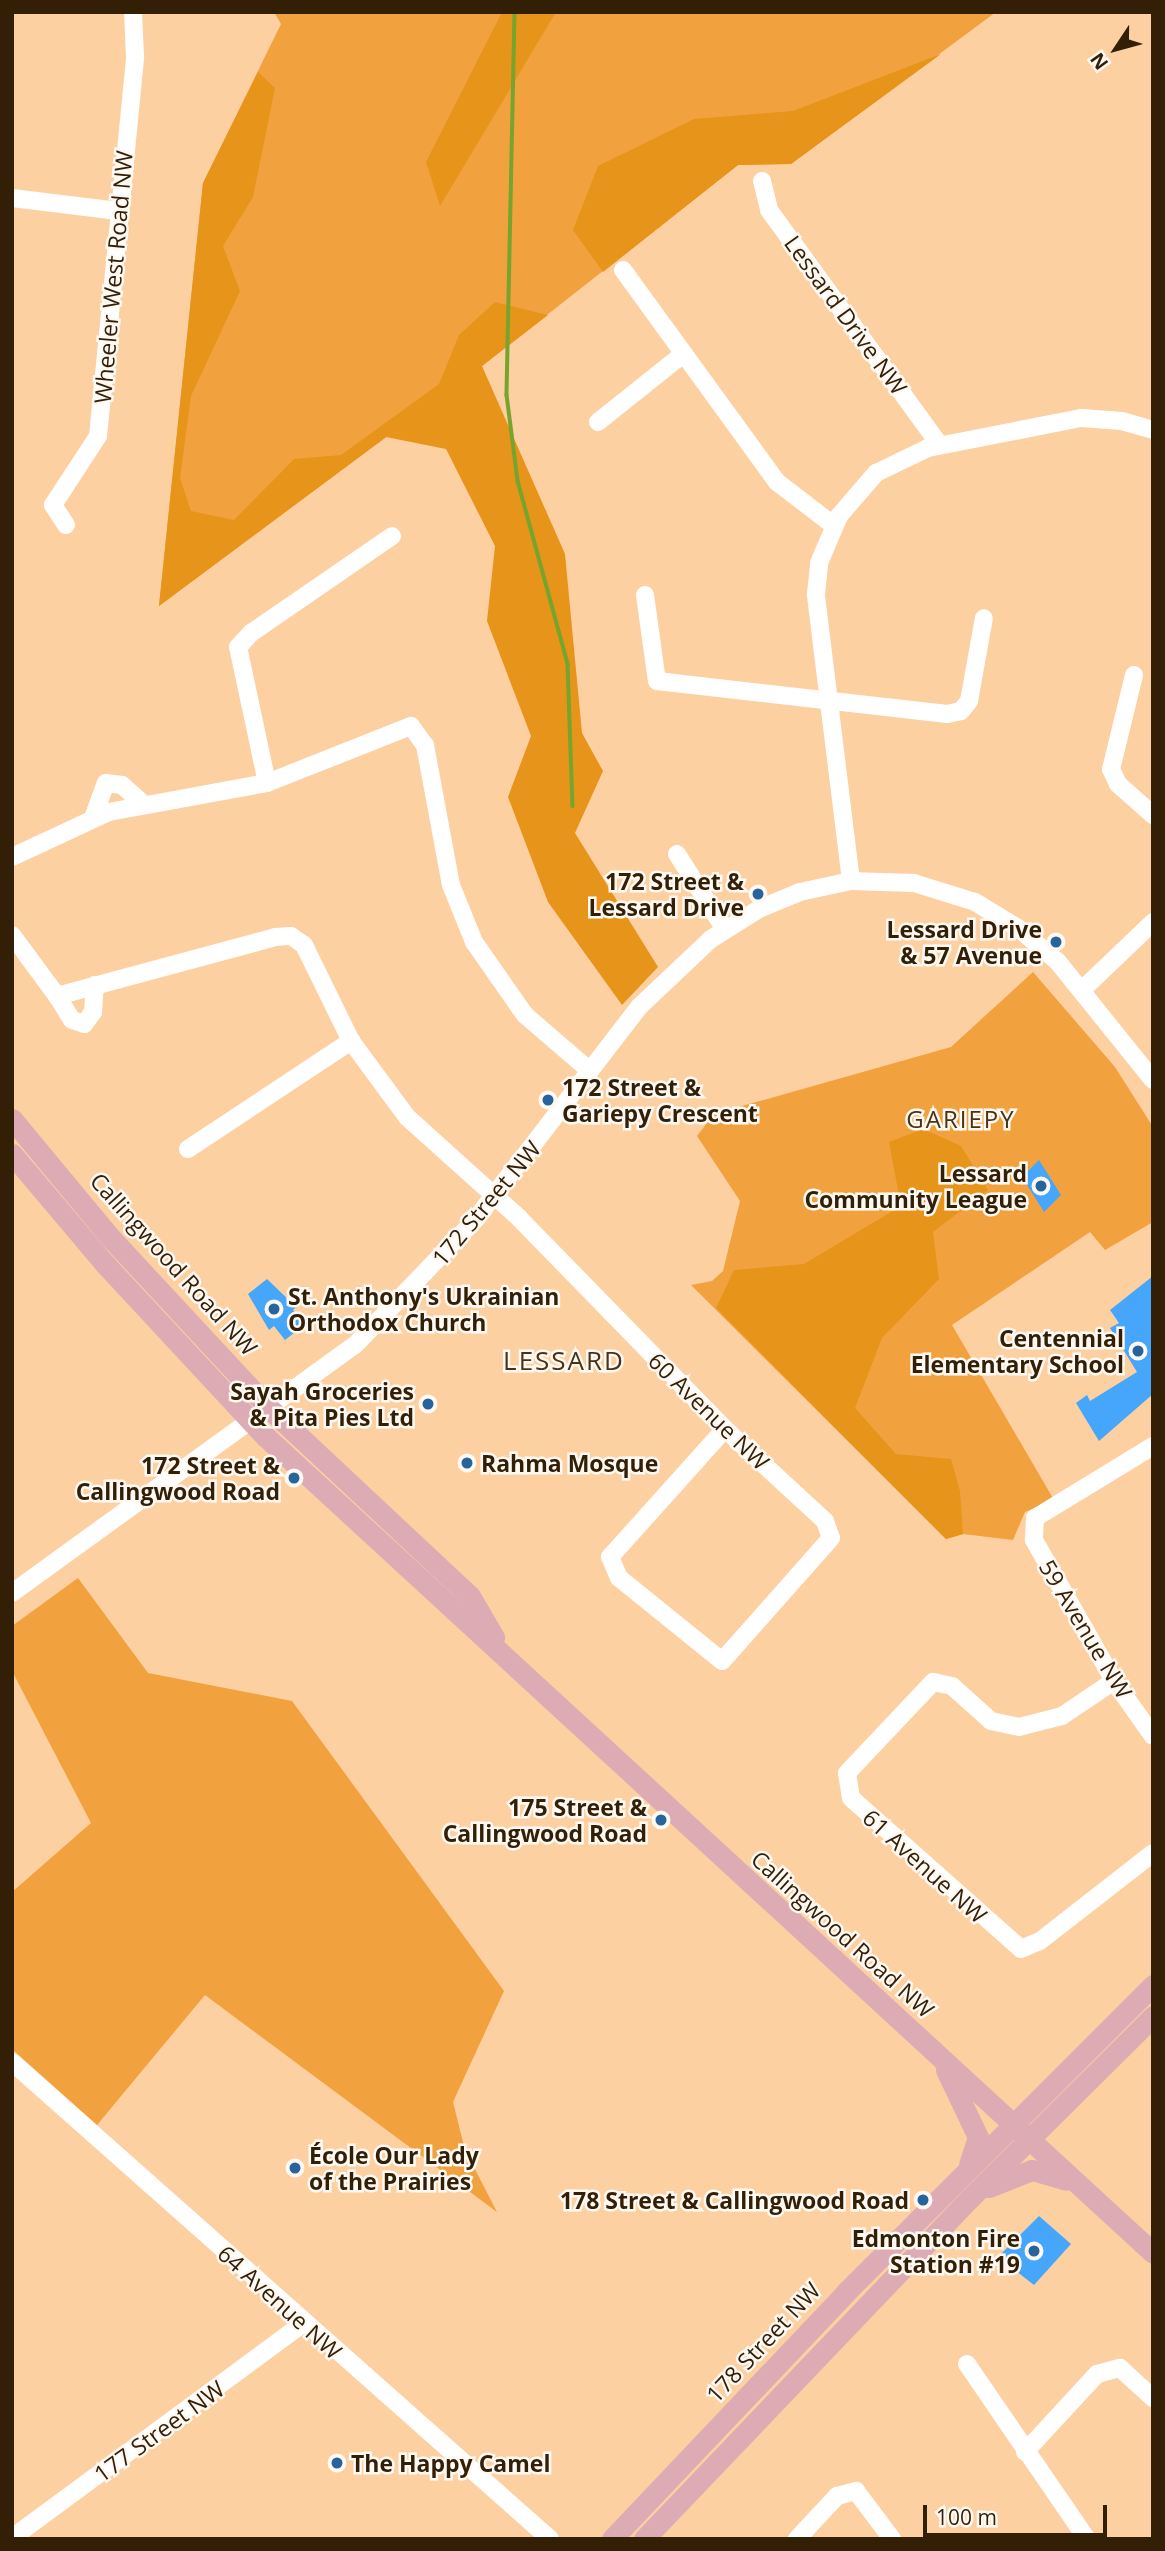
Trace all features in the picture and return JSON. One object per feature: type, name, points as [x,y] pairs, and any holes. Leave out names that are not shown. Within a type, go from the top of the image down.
[{"type":"main road","name":"Callingwood Road NW","points":[[12,1119],[109,1236],[270,1409],[470,1596],[502,1651]]},
{"type":"main road","name":"Callingwood Road NW","points":[[12,1154],[105,1264],[252,1422],[502,1651],[634,1779],[1153,2253]]},
{"type":"main road","name":"178 Street NW","points":[[645,2539],[965,2189],[1013,2124],[1153,1985]]},
{"type":"main road","name":"178 Street NW","points":[[612,2539],[846,2292],[965,2189],[1030,2139],[1153,2016]]},
{"type":"main road","points":[[940,2057],[978,2137],[965,2189],[1032,2170],[1056,2174],[1091,2197]]},
{"type":"street","name":"Wheeler West Road NW","points":[[66,525],[53,505],[98,436],[135,57],[133,12]]},
{"type":"street","name":"Lessard Drive NW","points":[[762,181],[769,210],[940,445]]},
{"type":"street","points":[[12,198],[118,211]]},
{"type":"street","points":[[623,270],[682,355],[777,482],[834,526]]},
{"type":"street","points":[[598,422],[682,355]]},
{"type":"street","points":[[851,881],[816,594],[819,563],[834,526],[876,473],[940,445],[1081,418],[1122,421],[1153,430]]},
{"type":"street","points":[[267,783],[239,647],[251,633],[392,536]]},
{"type":"street","points":[[645,595],[657,681],[829,704],[961,711],[969,701],[984,618]]},
{"type":"street","points":[[1134,675],[1111,769],[1118,784],[1153,815]]},
{"type":"street","points":[[12,857],[93,818],[143,804],[267,783],[330,760],[399,726],[417,730],[425,745],[451,885],[474,942],[525,1015],[589,1070]]},
{"type":"street","points":[[93,818],[100,789],[113,782],[143,804]]},
{"type":"street","points":[[677,854],[724,928]]},
{"type":"street","name":"172 Street NW","points":[[12,1592],[270,1409],[371,1330],[494,1198],[589,1070],[646,999],[724,928],[800,891],[851,881],[936,888],[1002,917],[1083,989],[1153,1080]]},
{"type":"street","points":[[1083,989],[1153,922]]},
{"type":"street","points":[[12,935],[72,1020],[84,1024],[93,1012],[95,985],[57,996]]},
{"type":"street","name":"60 Avenue NW","points":[[95,985],[292,936],[309,954],[351,1041],[407,1117],[494,1198],[725,1429],[825,1521],[831,1538],[722,1661],[619,1578],[610,1557],[725,1429]]},
{"type":"street","points":[[188,1149],[351,1041]]},
{"type":"street","name":"59 Avenue NW","points":[[1153,1446],[1035,1518],[1034,1540],[1114,1681],[1153,1736]]},
{"type":"street","name":"61 Avenue NW","points":[[1114,1681],[1062,1716],[1019,1727],[991,1721],[952,1686],[933,1682],[847,1773],[850,1798],[1021,1949],[1040,1941],[1153,1853]]},
{"type":"street","name":"64 Avenue NW","points":[[12,2062],[550,2539]]},
{"type":"street","name":"177 Street NW","points":[[12,2538],[304,2323]]},
{"type":"street","points":[[967,2364],[1087,2539]]},
{"type":"street","points":[[1025,2452],[1097,2374],[1120,2368],[1153,2398]]},
{"type":"street","points":[[797,2539],[837,2496],[856,2490],[892,2539]]},
{"type":"shaded area","points":[[274,12],[996,12],[791,164],[738,165],[482,366],[159,606],[203,183],[281,24]]},
{"type":"shaded area","points":[[502,12],[556,12],[440,206],[426,162]]},
{"type":"shaded area","points":[[941,54],[791,164],[738,165],[603,272],[573,230],[598,166],[694,119],[793,111]]},
{"type":"shaded area","points":[[258,72],[275,88],[253,197],[223,246],[240,291],[191,396],[180,478],[191,511],[234,520],[294,459],[341,455],[439,384],[459,335],[495,302],[548,315],[482,366],[565,554],[582,733],[603,771],[575,833],[658,967],[622,1005],[548,902],[508,797],[531,736],[487,621],[495,546],[446,449],[386,437],[159,606],[203,183]]},
{"type":"shaded area","points":[[1033,972],[1115,1067],[1153,1127],[1153,1222],[1105,1250],[1090,1232],[952,1325],[1054,1500],[1025,1512],[1013,1540],[963,1534],[946,1539],[691,1285],[712,1281],[723,1271],[740,1201],[697,1136],[714,1114],[951,1047]]},
{"type":"shaded area","points":[[923,1129],[961,1146],[988,1190],[933,1232],[939,1279],[882,1338],[855,1408],[896,1454],[951,1459],[960,1491],[963,1534],[946,1539],[716,1308],[734,1270],[804,1264],[901,1206],[889,1142]]},
{"type":"shaded area","points":[[78,1578],[148,1673],[292,1701],[504,1991],[453,2102],[465,2150],[497,2212],[205,1995],[97,2125],[12,2049],[12,1892],[91,1823],[12,1671],[12,1626]]},
{"type":"building","name":"Lessard Community League","points":[[1039,1160],[1061,1195],[1044,1212],[1022,1177]]},
{"type":"building","name":"Centennial Elementary School","points":[[1153,1276],[1153,1394],[1099,1441],[1076,1403],[1087,1395],[1090,1401],[1137,1372],[1110,1328],[1119,1323],[1110,1310]]},
{"type":"building","name":"St. Anthony's Ukrainian Orthodox Church","points":[[267,1279],[296,1307],[293,1310],[304,1325],[285,1340],[274,1326],[269,1330],[248,1294]]},
{"type":"building","name":"Edmonton Fire Station #19","points":[[1039,2216],[1071,2244],[1034,2285],[998,2257]]},
{"type":"waterway","points":[[515,12],[507,395],[518,481],[568,664],[573,806]]},
{"type":"place","name":"172 Street & Lessard Drive","points":[[758,894]]},
{"type":"place","name":"Lessard Drive & 57 Avenue","points":[[1056,942]]},
{"type":"place","name":"172 Street & Gariepy Crescent","points":[[548,1100]]},
{"type":"place","name":"Lessard Community League","points":[[1041,1186]]},
{"type":"place","name":"St. Anthony's Ukrainian Orthodox Church","points":[[274,1309]]},
{"type":"place","name":"Centennial Elementary School","points":[[1138,1351]]},
{"type":"place","name":"Sayah Groceries & Pita Pies Ltd","points":[[428,1404]]},
{"type":"place","name":"Rahma Mosque","points":[[467,1463]]},
{"type":"place","name":"172 Street & Callingwood Road","points":[[294,1478]]},
{"type":"place","name":"175 Street & Callingwood Road","points":[[661,1820]]},
{"type":"place","name":"École Our Lady of the Prairies","points":[[295,2168]]},
{"type":"place","name":"178 Street & Callingwood Road","points":[[923,2200]]},
{"type":"place","name":"Edmonton Fire Station #19","points":[[1034,2251]]},
{"type":"place","name":"The Happy Camel","points":[[337,2463]]},
{"type":"district","name":"GARIEPY","points":[[961,1119]]},
{"type":"district","name":"LESSARD","points":[[564,1361]]}]
